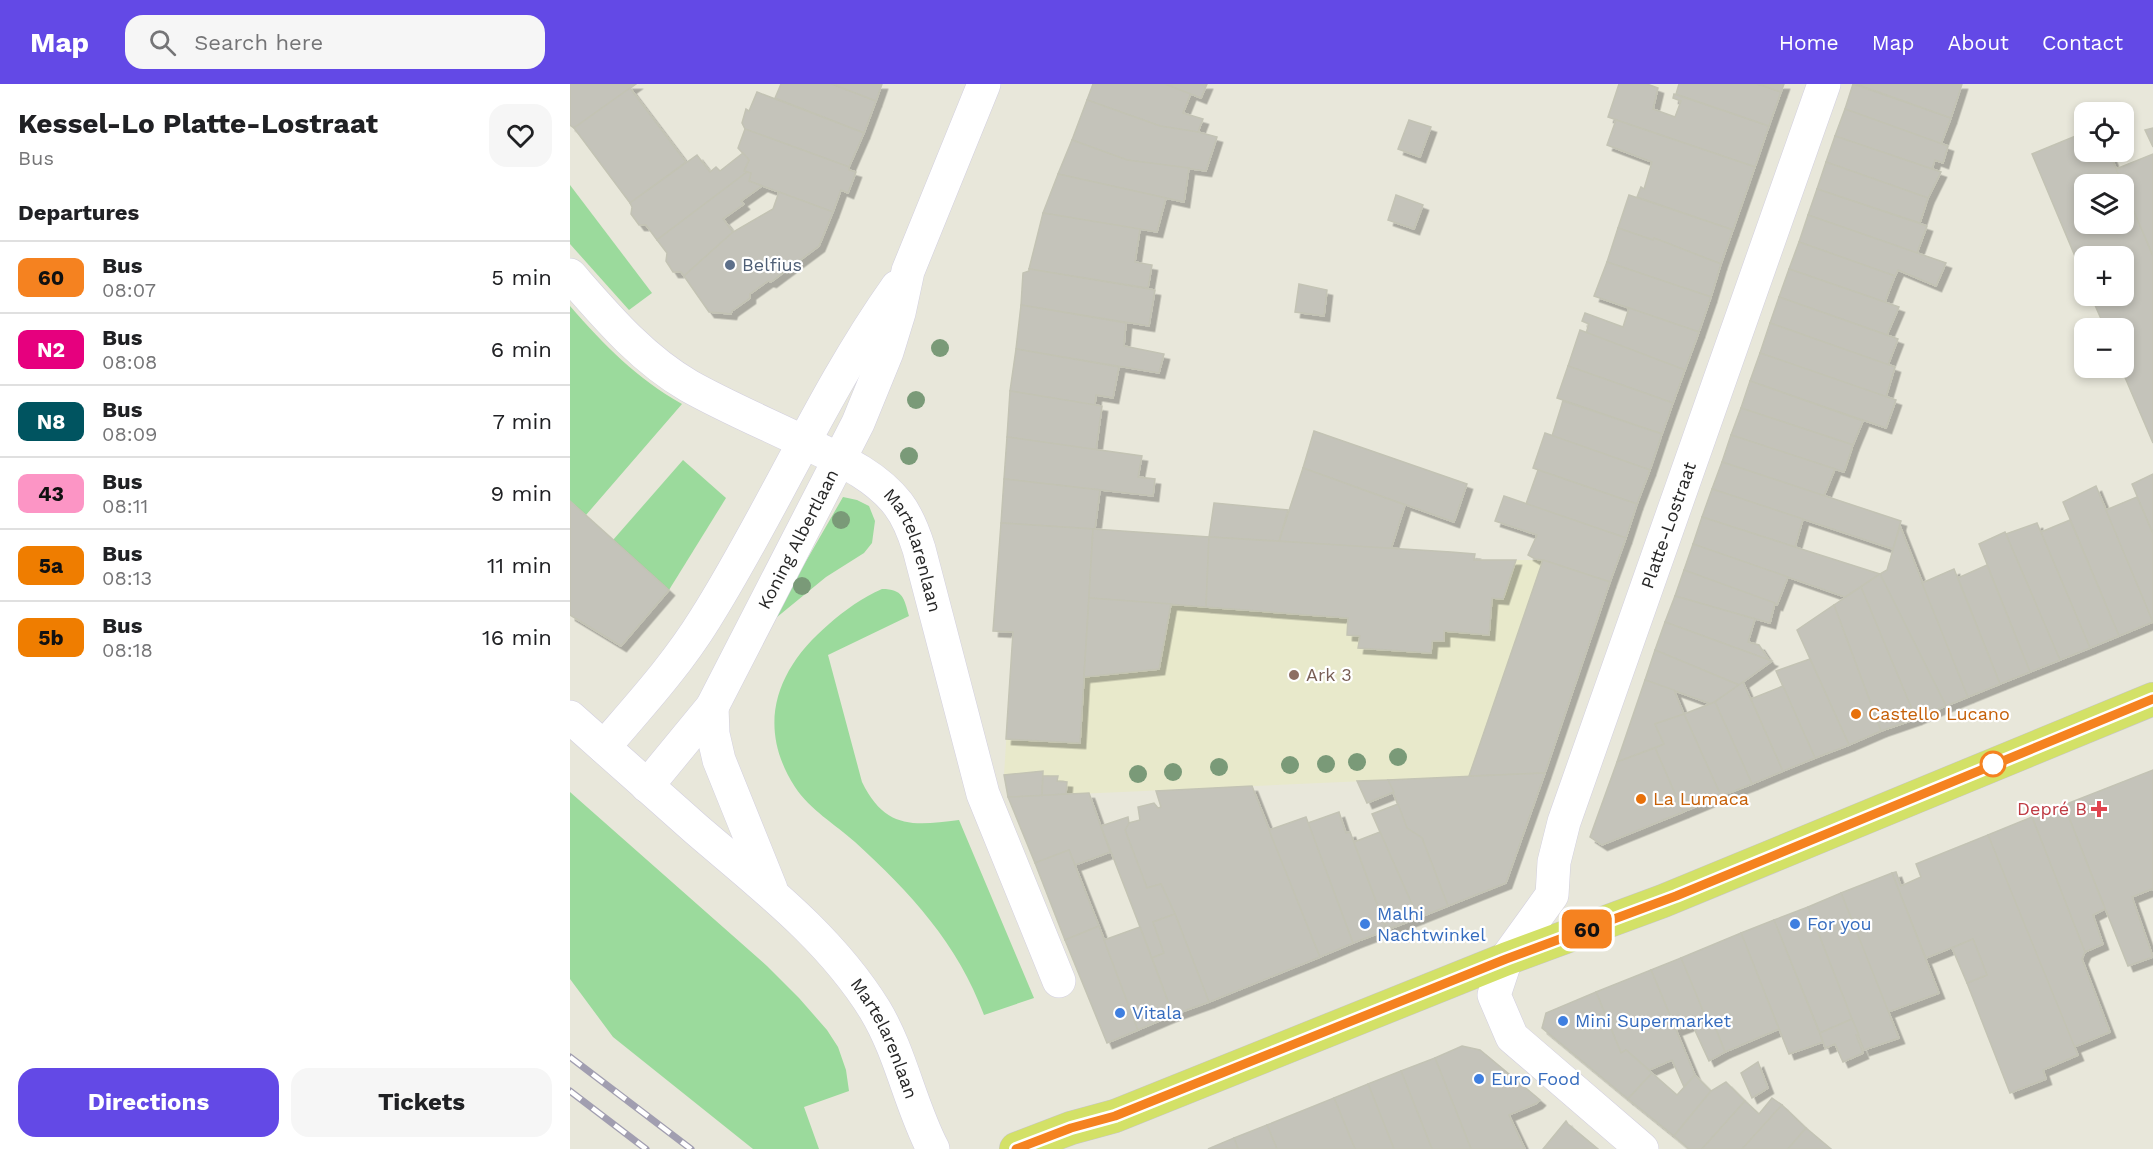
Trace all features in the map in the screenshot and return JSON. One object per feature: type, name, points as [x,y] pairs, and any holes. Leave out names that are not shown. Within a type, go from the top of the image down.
[{"type":"main road","points":[[1016,1149],[1071,1128],[1115,1116],[1506,959],[1669,898],[2153,699]]},
{"type":"street","name":"Koning Albertlaan","points":[[647,786],[712,707],[858,423],[887,352],[899,313],[908,271],[984,84]]},
{"type":"street","name":"Platte-Lostraat","points":[[1642,1149],[1512,1036],[1494,995],[1506,959],[1552,895],[1554,862],[1564,822],[1824,84]]},
{"type":"street","name":"Koning Albertlaan","points":[[604,747],[673,666],[705,619],[858,345],[908,271]]},
{"type":"street","name":"Martelarenlaan","points":[[570,275],[612,323],[662,368],[690,386],[854,467],[898,504],[911,526],[919,549],[983,794],[1059,981]]},
{"type":"street","points":[[712,707],[713,734],[719,760],[772,894]]},
{"type":"street","name":"Martelarenlaan","points":[[570,717],[772,894],[818,937],[853,978],[875,1011],[890,1041],[933,1149]]},
{"type":"shaded area","name":"Ark 3","points":[[1001,523],[1475,554],[1475,560],[1543,560],[1610,582],[1545,773],[1008,797],[1004,775],[1013,633],[993,631]]},
{"type":"green space","points":[[570,185],[652,293],[629,310],[570,244]]},
{"type":"green space","points":[[570,306],[622,360],[665,394],[682,404],[586,515],[570,501]]},
{"type":"green space","points":[[683,460],[726,498],[669,590],[613,540]]},
{"type":"green space","points":[[843,497],[869,506],[875,521],[872,543],[864,553],[826,577],[771,622]]},
{"type":"green space","points":[[882,589],[889,589],[902,596],[909,616],[828,655],[862,782],[880,809],[902,821],[914,823],[959,820],[1034,998],[984,1015],[961,965],[930,921],[895,880],[801,795],[783,764],[776,742],[774,720],[778,699],[785,679],[796,659],[811,641],[835,619],[861,600]]},
{"type":"green space","points":[[570,792],[767,966],[827,1030],[838,1047],[846,1070],[849,1091],[804,1107],[819,1149],[753,1149],[613,1037],[570,979]]},
{"type":"building","points":[[570,84],[636,84],[574,128],[570,125]]},
{"type":"building","points":[[781,84],[832,84],[876,101],[864,133],[775,98]]},
{"type":"building","points":[[832,84],[882,84],[876,101]]},
{"type":"building","points":[[1093,84],[1165,84],[1191,93],[1183,113],[1203,119],[1198,132],[1160,126],[1087,100]]},
{"type":"building","points":[[1165,84],[1207,84],[1201,98]]},
{"type":"building","points":[[1619,84],[1647,84],[1658,88],[1653,109],[1675,117],[1681,101],[1673,98],[1674,94],[1769,126],[1755,167],[1608,117]]},
{"type":"building","points":[[1679,84],[1758,84],[1781,92],[1769,126],[1676,94]]},
{"type":"building","points":[[1758,84],[1784,84],[1781,92]]},
{"type":"building","points":[[1853,84],[1951,118],[1941,144],[1845,109]]},
{"type":"building","points":[[1856,84],[1962,84],[1951,118]]},
{"type":"building","points":[[630,88],[686,162],[630,203],[574,128]]},
{"type":"building","points":[[757,92],[864,133],[849,167],[745,129],[742,123],[746,109],[749,111]]},
{"type":"building","points":[[1087,100],[1160,126],[1217,137],[1206,171],[1127,160],[1072,140]]},
{"type":"building","points":[[1845,109],[1948,146],[1943,163],[1935,160],[1932,169],[1835,136]]},
{"type":"building","points":[[1409,120],[1431,127],[1420,157],[1398,149]]},
{"type":"building","points":[[1616,120],[1755,167],[1733,230],[1637,197],[1641,187],[1644,189],[1652,162],[1607,145]]},
{"type":"building","points":[[2153,128],[2153,147],[2145,130]]},
{"type":"building","points":[[745,129],[849,167],[849,170],[856,172],[848,193],[841,190],[833,212],[749,181],[751,173],[744,171],[749,160],[738,148]]},
{"type":"building","points":[[1835,136],[1941,172],[1928,198],[1826,162]]},
{"type":"building","points":[[2074,137],[2074,162],[2113,162],[2119,174],[2074,174],[2074,234],[2134,234],[2134,211],[2153,256],[2153,443],[2125,378],[2134,378],[2134,318],[2101,318],[2095,306],[2134,306],[2134,246],[2074,246],[2074,254],[2032,154]]},
{"type":"building","points":[[1072,140],[1127,160],[1189,168],[1184,202],[1058,174]]},
{"type":"building","points":[[743,153],[749,160],[744,171],[747,172],[657,240],[646,225],[639,225],[631,214],[630,203],[697,155],[710,172],[716,167],[720,171]]},
{"type":"building","points":[[2153,154],[2153,256],[2134,211],[2134,174],[2118,174],[2116,169]]},
{"type":"building","points":[[1826,162],[1928,198],[1920,223],[1817,189]]},
{"type":"building","points":[[747,172],[751,173],[749,181],[762,186],[741,201],[744,204],[723,219],[733,232],[684,276],[681,272],[673,272],[666,261],[667,253],[657,240]]},
{"type":"building","points":[[1058,174],[1166,198],[1157,232],[1043,213]]},
{"type":"building","points":[[1817,189],[1927,226],[1917,253],[1808,215]]},
{"type":"building","points":[[779,192],[833,212],[819,246],[771,282],[768,281],[750,294],[750,298],[731,314],[709,312],[684,276],[733,232],[773,209]]},
{"type":"building","points":[[1396,195],[1423,205],[1414,229],[1388,220]]},
{"type":"building","points":[[1629,195],[1733,230],[1721,264],[1654,238],[1653,240],[1618,228]]},
{"type":"building","points":[[1043,213],[1140,229],[1135,262],[1152,265],[1148,288],[1029,269]]},
{"type":"building","points":[[1808,215],[1946,263],[1936,286],[1898,270],[1895,276],[1799,242]]},
{"type":"building","points":[[1618,228],[1653,240],[1654,238],[1721,264],[1711,297],[1607,262]]},
{"type":"building","points":[[1799,242],[1895,276],[1885,302],[1789,269]]},
{"type":"building","points":[[1607,262],[1711,297],[1699,332],[1594,296]]},
{"type":"building","points":[[1029,269],[1155,290],[1149,326],[1021,305],[1023,273]]},
{"type":"building","points":[[1789,269],[1899,307],[1887,335],[1779,297]]},
{"type":"building","points":[[1299,284],[1327,290],[1324,316],[1295,312]]},
{"type":"building","points":[[1779,297],[1898,339],[1888,365],[1770,323]]},
{"type":"building","points":[[1021,305],[1126,323],[1124,346],[1164,354],[1159,373],[1016,349]]},
{"type":"building","points":[[1629,308],[1699,332],[1685,370],[1586,333],[1589,324],[1582,321],[1585,313],[1623,327]]},
{"type":"building","points":[[1770,323],[1895,367],[1886,397],[1760,353]]},
{"type":"building","points":[[1580,330],[1685,370],[1673,403],[1568,366]]},
{"type":"building","points":[[1016,349],[1119,367],[1113,398],[1096,395],[1095,405],[1010,391]]},
{"type":"building","points":[[1760,353],[1896,400],[1886,428],[1750,381]]},
{"type":"building","points":[[1568,366],[1673,403],[1662,434],[1557,398]]},
{"type":"building","points":[[1750,381],[1863,421],[1853,445],[1741,408]]},
{"type":"building","points":[[1010,391],[1102,406],[1096,450],[1007,437]]},
{"type":"building","points":[[1563,401],[1662,434],[1650,470],[1552,436]]},
{"type":"building","points":[[1741,408],[1853,445],[1844,472],[1731,435]]},
{"type":"building","points":[[1314,431],[1467,484],[1454,522],[1303,468]]},
{"type":"building","points":[[1545,433],[1650,470],[1637,504],[1533,468]]},
{"type":"building","points":[[1731,435],[1835,469],[1824,496],[1722,462]]},
{"type":"building","points":[[1007,437],[1142,456],[1138,477],[1155,479],[1153,496],[1004,479]]},
{"type":"building","points":[[1722,462],[1901,521],[1893,549],[1712,489]]},
{"type":"building","points":[[1303,468],[1405,505],[1391,549],[1279,541]]},
{"type":"building","points":[[1538,470],[1637,504],[1626,538],[1526,504]]},
{"type":"building","points":[[2153,474],[2153,534],[2132,484]]},
{"type":"building","points":[[1004,479],[1100,490],[1095,529],[1001,523]]},
{"type":"building","points":[[2096,486],[2153,622],[2119,636],[2063,502]]},
{"type":"building","points":[[1712,489],[1803,519],[1795,547],[1702,517]]},
{"type":"building","points":[[1504,496],[1626,538],[1610,582],[1528,555],[1537,535],[1495,521]]},
{"type":"building","points":[[2137,497],[2153,534],[2153,622],[2106,510]]},
{"type":"building","points":[[570,501],[669,590],[621,646],[570,615]]},
{"type":"building","points":[[1214,503],[1288,510],[1279,541],[1209,537]]},
{"type":"building","points":[[1702,517],[1880,574],[1845,597],[1693,544]]},
{"type":"building","points":[[2070,520],[2119,636],[2090,648],[2041,532]]},
{"type":"building","points":[[1001,523],[1093,529],[1080,743],[1006,739],[1013,632],[993,631]]},
{"type":"building","points":[[2037,523],[2090,648],[2060,660],[2006,534]]},
{"type":"building","points":[[1900,526],[1968,697],[1946,706],[1880,574],[1887,570]]},
{"type":"building","points":[[1093,529],[1209,537],[1206,607],[1089,598]]},
{"type":"building","points":[[2005,532],[2060,660],[2030,672],[1979,544]]},
{"type":"building","points":[[1209,537],[1475,554],[1474,560],[1516,560],[1503,599],[1492,598],[1489,635],[1444,631],[1444,641],[1432,641],[1431,653],[1358,648],[1360,636],[1347,635],[1348,618],[1206,607]]},
{"type":"building","points":[[1693,544],[1788,577],[1777,605],[1684,570]]},
{"type":"building","points":[[1543,560],[1610,582],[1545,773],[1469,776]]},
{"type":"building","points":[[1987,565],[2030,672],[2000,684],[1958,578]]},
{"type":"building","points":[[1954,569],[2000,684],[1968,697],[1922,583]]},
{"type":"building","points":[[1684,570],[1775,603],[1770,623],[1675,596]]},
{"type":"building","points":[[1880,574],[1946,706],[1916,719],[1861,587]]},
{"type":"building","points":[[1861,587],[1916,719],[1881,731],[1834,605]]},
{"type":"building","points":[[1675,596],[1755,619],[1748,642],[1759,645],[1769,660],[1665,622]]},
{"type":"building","points":[[1089,598],[1171,604],[1159,669],[1084,677]]},
{"type":"building","points":[[1834,605],[1881,731],[1849,745],[1797,630]]},
{"type":"building","points":[[1665,622],[1772,661],[1739,685],[1655,650]]},
{"type":"building","points":[[1655,650],[1739,685],[1711,704],[1645,680]]},
{"type":"building","points":[[1810,659],[1849,745],[1815,758],[1776,671]]},
{"type":"building","points":[[1645,680],[1674,690],[1684,714],[1655,724],[1664,744],[1617,762]]},
{"type":"building","points":[[1743,682],[1783,771],[1752,784],[1715,702]]},
{"type":"building","points":[[1783,686],[1815,758],[1783,771],[1751,699]]},
{"type":"building","points":[[1715,702],[1752,784],[1721,796],[1684,714]]},
{"type":"building","points":[[1684,714],[1721,796],[1683,812],[1655,748],[1664,744],[1655,724]]},
{"type":"building","points":[[1655,748],[1683,812],[1602,845],[1590,837],[1617,762]]},
{"type":"building","points":[[2153,770],[2153,890],[2132,897],[2153,957],[2128,966],[2064,805]]},
{"type":"building","points":[[1043,771],[1042,796],[1008,797],[1004,775]]},
{"type":"building","points":[[1545,773],[1506,883],[1448,906],[1422,838],[1407,828],[1388,780]]},
{"type":"building","points":[[1043,776],[1058,776],[1057,781],[1067,782],[1066,794],[1042,796]]},
{"type":"building","points":[[1388,780],[1394,792],[1367,803],[1357,781]]},
{"type":"building","points":[[1252,786],[1320,957],[1209,1002],[1161,884],[1147,888],[1125,830],[1129,823],[1140,820],[1138,807],[1154,803],[1158,808],[1161,807],[1156,791]]},
{"type":"building","points":[[1089,793],[1110,852],[1075,865],[1069,850],[1035,863],[1008,797]]},
{"type":"building","points":[[1398,804],[1407,828],[1422,838],[1448,906],[1418,918],[1372,814]]},
{"type":"building","points":[[2064,805],[2105,909],[2093,915],[2103,944],[2085,952],[2032,817]]},
{"type":"building","points":[[1339,812],[1346,833],[1350,832],[1387,930],[1353,943],[1308,823]]},
{"type":"building","points":[[1128,817],[1129,823],[1125,830],[1147,888],[1161,884],[1175,914],[1153,922],[1164,953],[1152,958],[1101,826]]},
{"type":"building","points":[[1306,817],[1353,943],[1320,957],[1269,830]]},
{"type":"building","points":[[2032,817],[2085,952],[2082,959],[2110,1032],[2074,1047],[1988,835]]},
{"type":"building","points":[[1380,832],[1418,918],[1387,930],[1354,842]]},
{"type":"building","points":[[1988,835],[2078,1055],[2043,1070],[2046,1079],[2010,1093],[1967,983],[1987,975],[1973,939],[1926,958],[1892,873],[1896,872],[1901,886],[1921,877],[1916,864]]},
{"type":"building","points":[[1069,850],[1099,926],[1065,940],[1035,863]]},
{"type":"building","points":[[1892,873],[1939,993],[1888,1012],[1841,893]]},
{"type":"building","points":[[1841,893],[1899,1038],[1864,1050],[1808,907]]},
{"type":"building","points":[[1808,907],[1852,1019],[1820,1033],[1774,920]]},
{"type":"building","points":[[1175,914],[1209,1002],[1173,1015],[1152,958],[1164,953],[1153,922]]},
{"type":"building","points":[[1774,920],[1823,1042],[1789,1054],[1741,933]]},
{"type":"building","points":[[1099,926],[1138,1030],[1107,1043],[1065,940]]},
{"type":"building","points":[[1140,927],[1173,1015],[1138,1030],[1104,940]]},
{"type":"building","points":[[1741,933],[1779,1029],[1725,1052],[1711,1017],[1706,1018],[1681,958]]},
{"type":"building","points":[[1973,939],[1987,975],[1967,983],[1952,948]]},
{"type":"building","points":[[1681,958],[1706,1018],[1711,1017],[1725,1052],[1709,1061],[1692,1024],[1676,1030],[1651,970]]},
{"type":"building","points":[[1651,970],[1695,1075],[1684,1087],[1672,1060],[1649,1070],[1626,1050],[1621,1053],[1596,992]]},
{"type":"building","points":[[1596,992],[1621,1053],[1626,1050],[1652,1073],[1628,1099],[1542,1028],[1546,1013]]},
{"type":"building","points":[[1852,1019],[1863,1053],[1843,1062],[1835,1044],[1825,1048],[1820,1033]]},
{"type":"building","name":"Euro Food","points":[[1462,1046],[1480,1050],[1540,1100],[1509,1115],[1525,1149],[1471,1149],[1435,1058]]},
{"type":"building","points":[[1435,1058],[1471,1149],[1432,1149],[1401,1071]]},
{"type":"building","points":[[1758,1062],[1768,1088],[1752,1098],[1741,1073]]},
{"type":"building","points":[[1401,1071],[1432,1149],[1394,1149],[1368,1084]]},
{"type":"building","points":[[1652,1073],[1677,1095],[1695,1075],[1711,1091],[1674,1136],[1628,1099]]},
{"type":"building","points":[[1726,1082],[1745,1101],[1702,1149],[1689,1149],[1674,1136],[1711,1091]]},
{"type":"building","points":[[1368,1084],[1394,1149],[1355,1149],[1334,1098]]},
{"type":"building","points":[[1334,1098],[1355,1149],[1277,1149],[1267,1125]]},
{"type":"building","points":[[1772,1098],[1782,1105],[1742,1149],[1702,1149],[1745,1101],[1759,1114]]},
{"type":"building","points":[[1782,1105],[1806,1128],[1788,1149],[1742,1149]]},
{"type":"building","points":[[1566,1121],[1568,1124],[1598,1149],[1543,1149]]},
{"type":"building","points":[[1267,1125],[1277,1149],[1238,1149],[1234,1138]]},
{"type":"building","points":[[1806,1128],[1831,1149],[1788,1149]]},
{"type":"building","points":[[1234,1138],[1238,1149],[1208,1149]]},
{"type":"railway","points":[[570,1057],[691,1149]]},
{"type":"railway","points":[[570,1091],[646,1149]]},
{"type":"bus line","name":"60","points":[[1016,1149],[1071,1128],[1115,1116],[1506,959],[1663,901],[2153,699]]},
{"type":"place","name":"Belfius","points":[[730,265]]},
{"type":"place","name":"Ark 3","points":[[1294,675]]},
{"type":"place","name":"Castello Lucano","points":[[1856,714]]},
{"type":"place","name":"La Lumaca","points":[[1641,799]]},
{"type":"place","name":"Depré B","points":[[2099,809]]},
{"type":"place","name":"Malhi Nachtwinkel","points":[[1365,924]]},
{"type":"place","name":"For you","points":[[1795,924]]},
{"type":"place","name":"Vitala","points":[[1120,1013]]},
{"type":"place","name":"Mini Supermarket","points":[[1563,1021]]},
{"type":"place","name":"Euro Food","points":[[1479,1079]]}]
